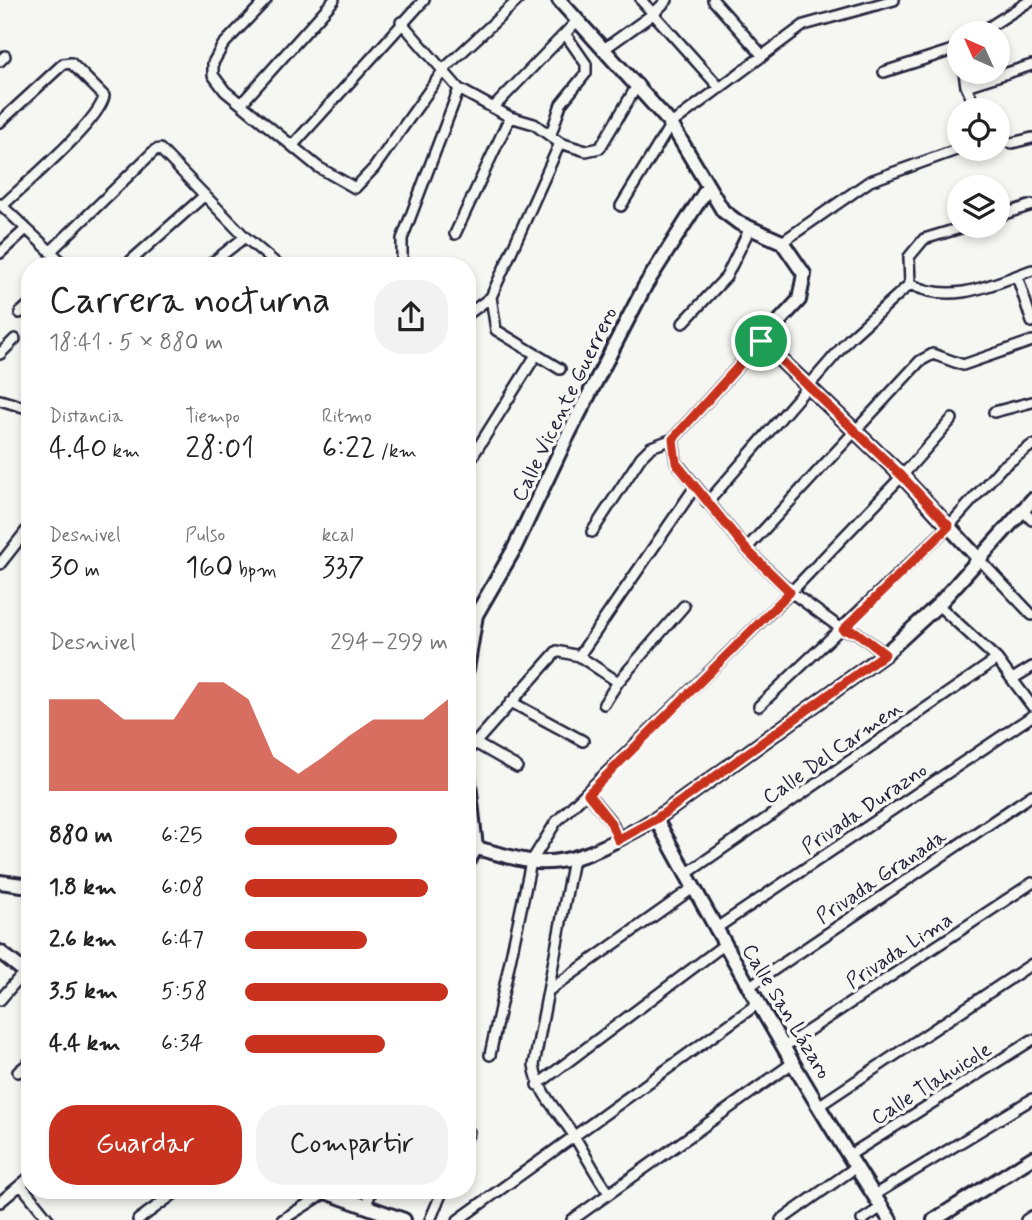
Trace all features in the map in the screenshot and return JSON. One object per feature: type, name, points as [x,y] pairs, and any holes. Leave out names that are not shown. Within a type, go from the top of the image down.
[{"type":"street","points":[[265,0],[223,45],[213,63],[214,75],[225,91],[318,167],[355,188],[374,168],[445,68],[518,0]]},
{"type":"street","points":[[241,104],[334,0]]},
{"type":"street","points":[[293,145],[401,22],[425,0]]},
{"type":"street","points":[[559,0],[638,84],[671,124],[723,211],[750,228],[782,242],[804,274],[799,300],[673,439],[651,447],[641,457],[592,532]]},
{"type":"street","points":[[641,0],[720,89]]},
{"type":"street","points":[[604,48],[653,14],[667,0]]},
{"type":"street","points":[[713,0],[763,57]]},
{"type":"street","points":[[621,206],[671,124],[804,25],[894,0]]},
{"type":"street","points":[[999,21],[1031,0]]},
{"type":"street","points":[[492,107],[578,21]]},
{"type":"street","points":[[401,22],[445,68],[459,89],[510,117],[534,124],[560,143],[586,151],[600,148],[638,84]]},
{"type":"street","points":[[551,134],[561,104],[586,73],[586,64],[566,35]]},
{"type":"street","points":[[884,72],[947,52]]},
{"type":"street","points":[[0,122],[63,64],[71,63],[100,90],[103,104],[79,132],[1,205],[56,257]]},
{"type":"street","points":[[972,98],[966,86],[1032,65]]},
{"type":"street","points":[[402,257],[402,239],[459,89]]},
{"type":"street","points":[[455,234],[510,117]]},
{"type":"street","points":[[1010,143],[1032,138]]},
{"type":"street","points":[[476,308],[491,297],[560,143]]},
{"type":"street","points":[[50,252],[155,150],[164,150],[245,237],[268,257]]},
{"type":"street","points":[[782,242],[870,181],[947,153]]},
{"type":"street","name":"Calle Vicente Guerrero","points":[[476,605],[513,551],[572,427],[645,286],[708,187]]},
{"type":"street","points":[[135,257],[205,195]]},
{"type":"street","points":[[1010,212],[1032,205]]},
{"type":"street","points":[[683,324],[726,277],[750,228]]},
{"type":"street","points":[[0,253],[26,229]]},
{"type":"street","points":[[910,284],[909,257],[924,239],[947,232]]},
{"type":"street","points":[[219,257],[245,237]]},
{"type":"street","points":[[910,284],[921,289],[957,295],[1032,270]]},
{"type":"street","points":[[1017,276],[1032,322]]},
{"type":"street","points":[[707,503],[850,338],[910,284]]},
{"type":"street","points":[[491,297],[496,330],[560,369]]},
{"type":"street","points":[[0,354],[15,340]]},
{"type":"street","points":[[761,341],[902,476],[1032,615]]},
{"type":"street","points":[[746,549],[920,361],[933,354],[963,365],[1032,341]]},
{"type":"street","points":[[476,451],[536,355]]},
{"type":"street","points":[[0,400],[21,406]]},
{"type":"street","points":[[994,412],[1032,402]]},
{"type":"street","points":[[490,1055],[531,862],[556,822],[588,794],[790,592],[902,476],[952,419]]},
{"type":"street","points":[[673,439],[676,463],[746,549],[790,592],[843,630],[856,632],[885,654]]},
{"type":"street","points":[[759,706],[843,630],[949,526],[1001,468],[1032,445]]},
{"type":"street","points":[[579,656],[695,487]]},
{"type":"street","points":[[476,848],[531,862],[573,859],[618,840],[656,819],[885,654],[938,605],[977,557],[1032,500]]},
{"type":"street","points":[[1022,510],[1032,520]]},
{"type":"street","points":[[0,564],[21,537]]},
{"type":"street","points":[[938,605],[997,659],[1014,678],[1032,706]]},
{"type":"street","points":[[604,704],[618,682],[684,606]]},
{"type":"street","points":[[476,742],[557,651],[579,656],[618,682]]},
{"type":"street","name":"Calle Del Carmen","points":[[686,874],[997,659]]},
{"type":"street","points":[[1014,678],[1032,667]]},
{"type":"street","points":[[511,702],[583,741]]},
{"type":"street","name":"Privada Durazno","points":[[715,929],[1032,716]]},
{"type":"street","points":[[476,744],[517,767]]},
{"type":"street","points":[[588,794],[611,823],[618,840]]},
{"type":"street","name":"Privada Granada","points":[[750,986],[1032,795]]},
{"type":"street","name":"Calle San Lázaro","points":[[656,819],[715,929],[852,1161],[890,1220]]},
{"type":"street","points":[[573,859],[534,1065],[537,1085],[574,1136],[591,1170],[609,1192]]},
{"type":"street","points":[[0,882],[21,885]]},
{"type":"street","name":"Privada Lima","points":[[785,1046],[1032,883]]},
{"type":"street","points":[[548,991],[693,888]]},
{"type":"street","points":[[537,1085],[725,944]]},
{"type":"street","points":[[0,953],[21,969]]},
{"type":"street","points":[[820,1105],[1032,964]]},
{"type":"street","points":[[0,1000],[21,980]]},
{"type":"street","points":[[458,1220],[760,1002]]},
{"type":"street","name":"Calle Tlahuicole","points":[[781,1220],[852,1161],[1032,1040]]},
{"type":"street","points":[[572,1220],[794,1062]]},
{"type":"street","points":[[874,1195],[1032,1099]]},
{"type":"street","points":[[934,1220],[1032,1158]]},
{"type":"street","points":[[2,1198],[21,1185]]},
{"type":"street","points":[[32,1199],[49,1220]]},
{"type":"street","points":[[138,1220],[167,1199]]},
{"type":"street","points":[[282,1220],[311,1199]]},
{"type":"street","points":[[344,1199],[399,1219]]},
{"type":"street","points":[[365,1207],[368,1199]]},
{"type":"street","points":[[430,1220],[439,1199]]},
{"type":"street","points":[[862,1220],[882,1207]]},
{"type":"street","points":[[1026,1220],[1032,1216]]},
{"type":"route","points":[[761,341],[902,476],[949,526],[843,630],[856,632],[885,654],[656,819],[618,840],[611,823],[588,794],[790,592],[746,549],[676,463],[673,439],[761,341]]}]
